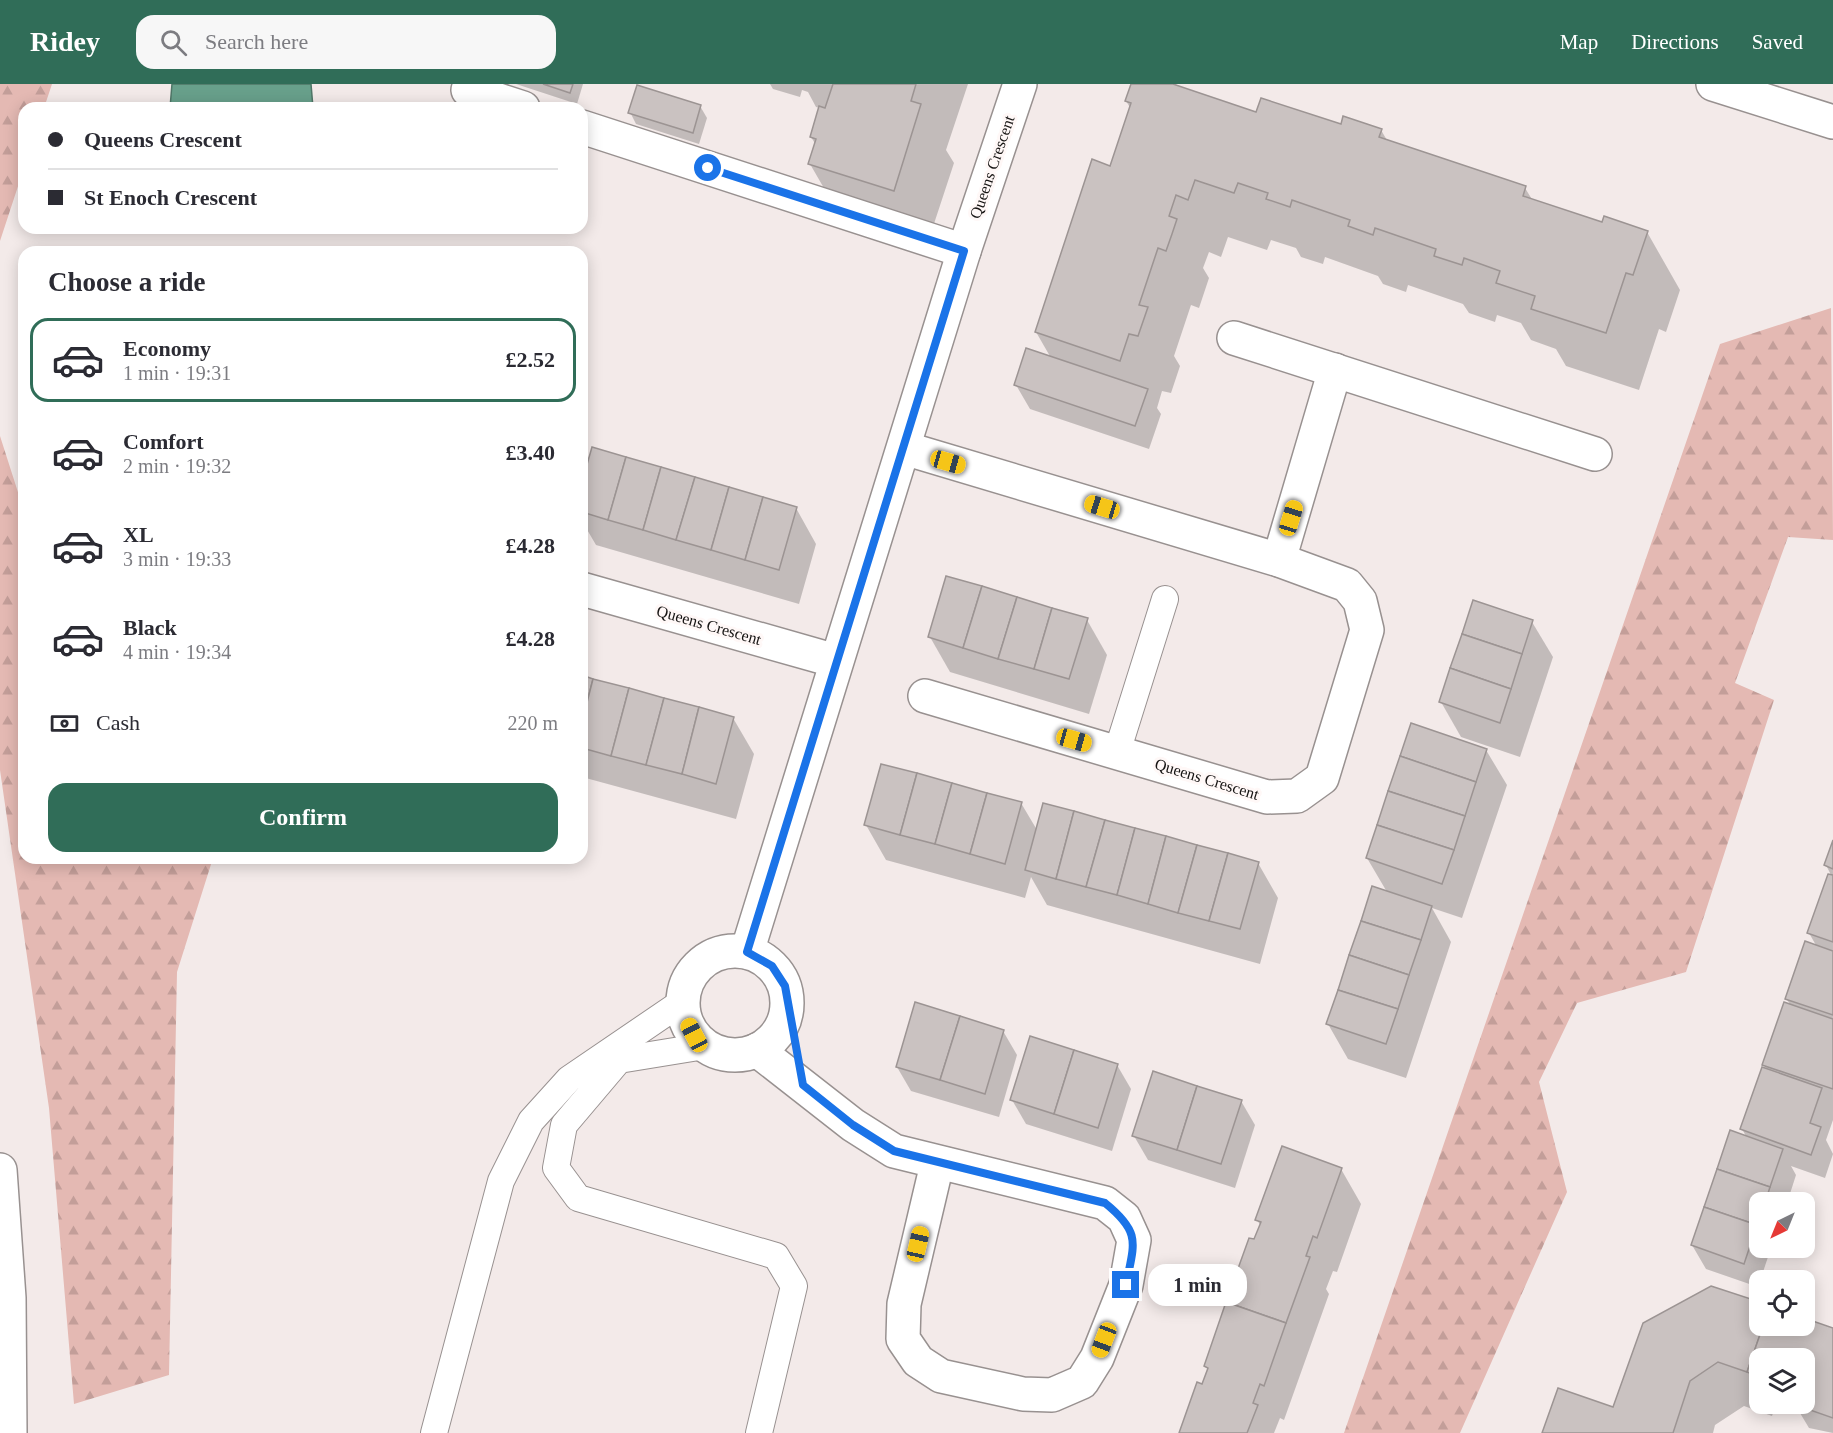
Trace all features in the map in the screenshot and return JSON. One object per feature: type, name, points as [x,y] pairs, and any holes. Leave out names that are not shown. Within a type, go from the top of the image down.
[{"type":"street","name":"Queens Crescent","points":[[747,952],[964,251],[1020,84]]},
{"type":"street","points":[[1713,84],[1833,122]]},
{"type":"street","points":[[468,90],[505,102]]},
{"type":"street","points":[[588,129],[964,251]]},
{"type":"street","points":[[1234,338],[1595,454]]},
{"type":"street","points":[[1279,560],[1335,370]]},
{"type":"street","name":"Queens Crescent","points":[[904,448],[1279,560],[1347,585],[1360,601],[1367,630],[1322,778],[1297,796],[1267,797],[925,696]]},
{"type":"street","name":"Queens Crescent","points":[[588,591],[836,661]]},
{"type":"street","points":[[787,1004],[786,1015],[775,1036],[757,1050],[732,1054],[705,1046],[694,1035],[685,1019],[682,1002],[692,973],[703,961],[724,952],[747,952],[772,966],[785,986],[803,1085]]},
{"type":"street","points":[[757,1050],[853,1125],[894,1151],[937,1164],[1105,1203],[1124,1218],[1134,1240],[1126,1285],[1097,1358],[1082,1382],[1052,1395],[1023,1394],[941,1376],[918,1361],[903,1339],[904,1304],[937,1164]]},
{"type":"street","points":[[0,1170],[9,1298],[10,1433]]},
{"type":"lane","points":[[1117,752],[1165,599]]},
{"type":"lane","points":[[434,1433],[501,1181],[531,1120],[569,1079],[682,1002]]},
{"type":"lane","points":[[705,1046],[619,1060],[564,1125],[556,1167],[578,1198],[776,1256],[794,1286],[759,1433]]},
{"type":"green space","points":[[0,84],[52,84],[46,102],[18,102],[18,186],[0,241]]},
{"type":"green space","points":[[1831,308],[1833,540],[1788,537],[1735,683],[1774,700],[1686,972],[1577,1003],[1539,1082],[1567,1192],[1460,1433],[1344,1433],[1720,344]]},
{"type":"green space","points":[[0,436],[18,492],[18,864],[211,864],[177,972],[169,1375],[74,1404],[49,1108],[0,770]]},
{"type":"shaded area","points":[[172,84],[311,84],[312,102],[170,102]]},
{"type":"building","points":[[543,84],[573,84],[570,93]]},
{"type":"building","points":[[833,84],[916,84],[911,101],[921,104],[894,191],[808,164],[816,139],[810,137],[819,106],[825,108]]},
{"type":"building","points":[[1131,84],[1173,84],[1256,112],[1261,98],[1341,124],[1343,116],[1382,129],[1379,137],[1526,186],[1523,196],[1602,222],[1604,216],[1648,231],[1633,275],[1626,273],[1606,333],[1531,309],[1535,296],[1496,283],[1500,271],[1464,258],[1462,265],[1434,256],[1436,249],[1375,228],[1373,235],[1348,226],[1350,220],[1292,200],[1290,207],[1266,199],[1268,193],[1238,183],[1234,193],[1195,180],[1188,200],[1176,195],[1169,216],[1177,219],[1172,234],[1166,251],[1158,248],[1139,305],[1148,307],[1138,336],[1129,334],[1120,361],[1035,332],[1092,159],[1110,166],[1131,103],[1125,101]]},
{"type":"building","points":[[637,85],[701,105],[693,133],[628,113]]},
{"type":"building","points":[[1026,348],[1148,389],[1135,426],[1014,385]]},
{"type":"building","points":[[592,447],[626,457],[608,520],[588,514],[588,461]]},
{"type":"building","points":[[626,457],[661,467],[643,530],[608,520]]},
{"type":"building","points":[[661,467],[695,477],[676,540],[643,530]]},
{"type":"building","points":[[695,477],[729,487],[711,550],[676,540]]},
{"type":"building","points":[[729,487],[763,497],[745,560],[711,550]]},
{"type":"building","points":[[763,497],[797,507],[779,570],[745,560]]},
{"type":"building","points":[[946,576],[982,586],[963,648],[928,637]]},
{"type":"building","points":[[982,586],[1017,597],[998,659],[963,648]]},
{"type":"building","points":[[1017,597],[1052,608],[1034,669],[998,659]]},
{"type":"building","points":[[1473,600],[1533,620],[1522,654],[1462,634]]},
{"type":"building","points":[[1052,608],[1088,618],[1069,679],[1034,669]]},
{"type":"building","points":[[1462,634],[1522,654],[1511,689],[1450,668]]},
{"type":"building","points":[[1450,668],[1511,689],[1500,723],[1439,702]]},
{"type":"building","points":[[588,677],[593,679],[588,699]]},
{"type":"building","points":[[593,679],[629,688],[611,756],[588,750],[588,699]]},
{"type":"building","points":[[629,688],[664,698],[646,765],[611,756]]},
{"type":"building","points":[[664,698],[699,707],[682,774],[646,765]]},
{"type":"building","points":[[699,707],[734,717],[716,784],[682,774]]},
{"type":"building","points":[[1411,723],[1487,749],[1476,782],[1400,756]]},
{"type":"building","points":[[1400,756],[1476,782],[1465,816],[1388,791]]},
{"type":"building","points":[[881,764],[917,773],[900,835],[864,825]]},
{"type":"building","points":[[917,773],[952,783],[935,844],[900,835]]},
{"type":"building","points":[[952,783],[987,793],[970,854],[935,844]]},
{"type":"building","points":[[1388,791],[1465,816],[1454,850],[1377,825]]},
{"type":"building","points":[[987,793],[1022,802],[1005,864],[970,854]]},
{"type":"building","points":[[1043,803],[1074,811],[1056,879],[1025,870]]},
{"type":"building","points":[[1074,811],[1105,820],[1086,887],[1056,879]]},
{"type":"building","points":[[1105,820],[1135,828],[1117,895],[1086,887]]},
{"type":"building","points":[[1377,825],[1454,850],[1442,884],[1366,858]]},
{"type":"building","points":[[1135,828],[1166,836],[1148,904],[1117,895]]},
{"type":"building","points":[[1166,836],[1197,845],[1178,913],[1148,904]]},
{"type":"building","points":[[1833,840],[1833,869],[1824,865]]},
{"type":"building","points":[[1197,845],[1228,853],[1209,921],[1178,913]]},
{"type":"building","points":[[1228,853],[1259,862],[1240,929],[1209,921]]},
{"type":"building","points":[[1828,874],[1833,875],[1833,942],[1807,933]]},
{"type":"building","points":[[1372,886],[1432,906],[1421,940],[1361,921]]},
{"type":"building","points":[[1361,921],[1421,940],[1409,975],[1349,955]]},
{"type":"building","points":[[1805,941],[1833,951],[1833,1015],[1785,999]]},
{"type":"building","points":[[1349,955],[1409,975],[1398,1009],[1338,990]]},
{"type":"building","points":[[1338,990],[1398,1009],[1386,1044],[1326,1024]]},
{"type":"building","points":[[915,1002],[960,1016],[940,1080],[896,1067]]},
{"type":"building","points":[[1784,1002],[1833,1019],[1833,1089],[1762,1065]]},
{"type":"building","points":[[960,1016],[1004,1030],[985,1094],[940,1080]]},
{"type":"building","points":[[1030,1036],[1074,1050],[1054,1114],[1010,1100]]},
{"type":"building","points":[[1074,1050],[1118,1064],[1098,1128],[1054,1114]]},
{"type":"building","points":[[1762,1067],[1822,1088],[1810,1123],[1821,1127],[1811,1155],[1740,1129]]},
{"type":"building","points":[[1153,1071],[1197,1086],[1177,1150],[1132,1136]]},
{"type":"building","points":[[1197,1086],[1242,1100],[1221,1164],[1177,1150]]},
{"type":"building","points":[[1730,1130],[1783,1149],[1770,1187],[1717,1169]]},
{"type":"building","points":[[1282,1146],[1342,1168],[1317,1238],[1313,1236],[1306,1256],[1310,1257],[1286,1323],[1226,1302],[1249,1238],[1254,1239],[1261,1222],[1255,1220]]},
{"type":"building","points":[[1717,1169],[1770,1187],[1768,1192],[1749,1192],[1749,1222],[1704,1207]]},
{"type":"building","points":[[1704,1207],[1749,1222],[1749,1249],[1744,1264],[1691,1245]]},
{"type":"building","points":[[1711,1286],[1749,1298],[1749,1336],[1760,1336],[1755,1348],[1749,1348],[1747,1372],[1718,1362],[1690,1381],[1673,1433],[1542,1433],[1558,1388],[1613,1407],[1643,1323]]},
{"type":"building","points":[[1226,1302],[1286,1323],[1264,1386],[1260,1384],[1253,1403],[1258,1405],[1247,1433],[1179,1433],[1197,1382],[1202,1384],[1208,1368],[1204,1366]]},
{"type":"building","points":[[1815,1322],[1833,1328],[1833,1418],[1815,1412],[1815,1348],[1755,1348],[1760,1336],[1815,1336]]},
{"type":"route","points":[[708,168],[964,251],[747,952],[772,966],[785,986],[803,1085],[853,1125],[894,1151],[937,1164],[1105,1203],[1124,1218],[1134,1240],[1126,1285]]}]
